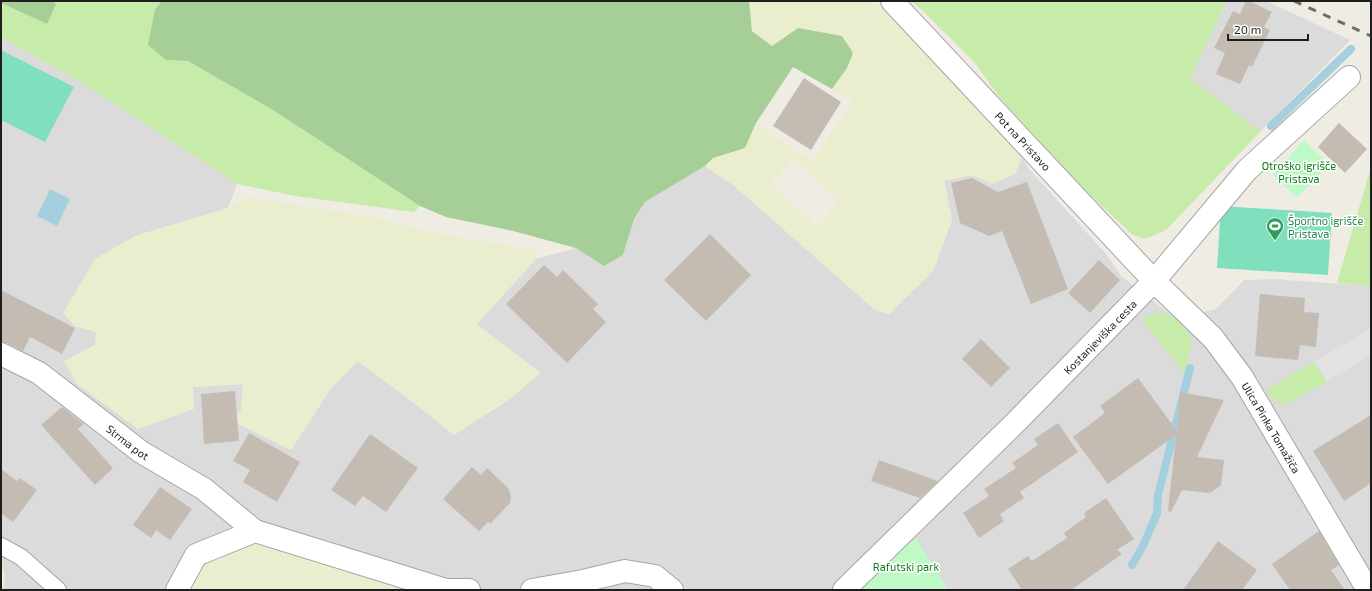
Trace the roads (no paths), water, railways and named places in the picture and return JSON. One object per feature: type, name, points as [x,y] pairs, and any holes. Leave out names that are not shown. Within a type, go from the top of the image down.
[{"type":"street","name":"Pot na Pristavo","points":[[892,1],[1154,281]]},
{"type":"street","name":"Kostanjeviška cesta","points":[[844,590],[1016,422],[1154,281],[1247,170],[1349,77]]},
{"type":"street","name":"Ulica Pinka Tomažiča","points":[[1154,281],[1213,338],[1242,377],[1368,590]]},
{"type":"street","name":"Strma pot","points":[[1,354],[39,373],[141,452],[204,489],[255,531],[446,590],[469,590]]},
{"type":"street","points":[[177,590],[196,555],[255,531]]},
{"type":"street","points":[[532,590],[583,581],[625,571],[655,576],[672,590]]},
{"type":"lane","points":[[1,546],[21,557],[58,590]]},
{"type":"water","points":[[50,189],[70,199],[57,226],[37,216]]},
{"type":"waterway","points":[[1271,126],[1351,49]]},
{"type":"waterway","points":[[1132,565],[1144,544],[1157,513],[1158,495],[1190,368]]},
{"type":"railway","points":[[1294,1],[1371,36]]},
{"type":"place","name":"Športno igrišče Pristava","points":[[1275,241]]},
{"type":"park label","name":"Otroško igrišče Pristava","points":[[1299,171]]},
{"type":"park label","name":"Rafutski park","points":[[906,566]]}]
